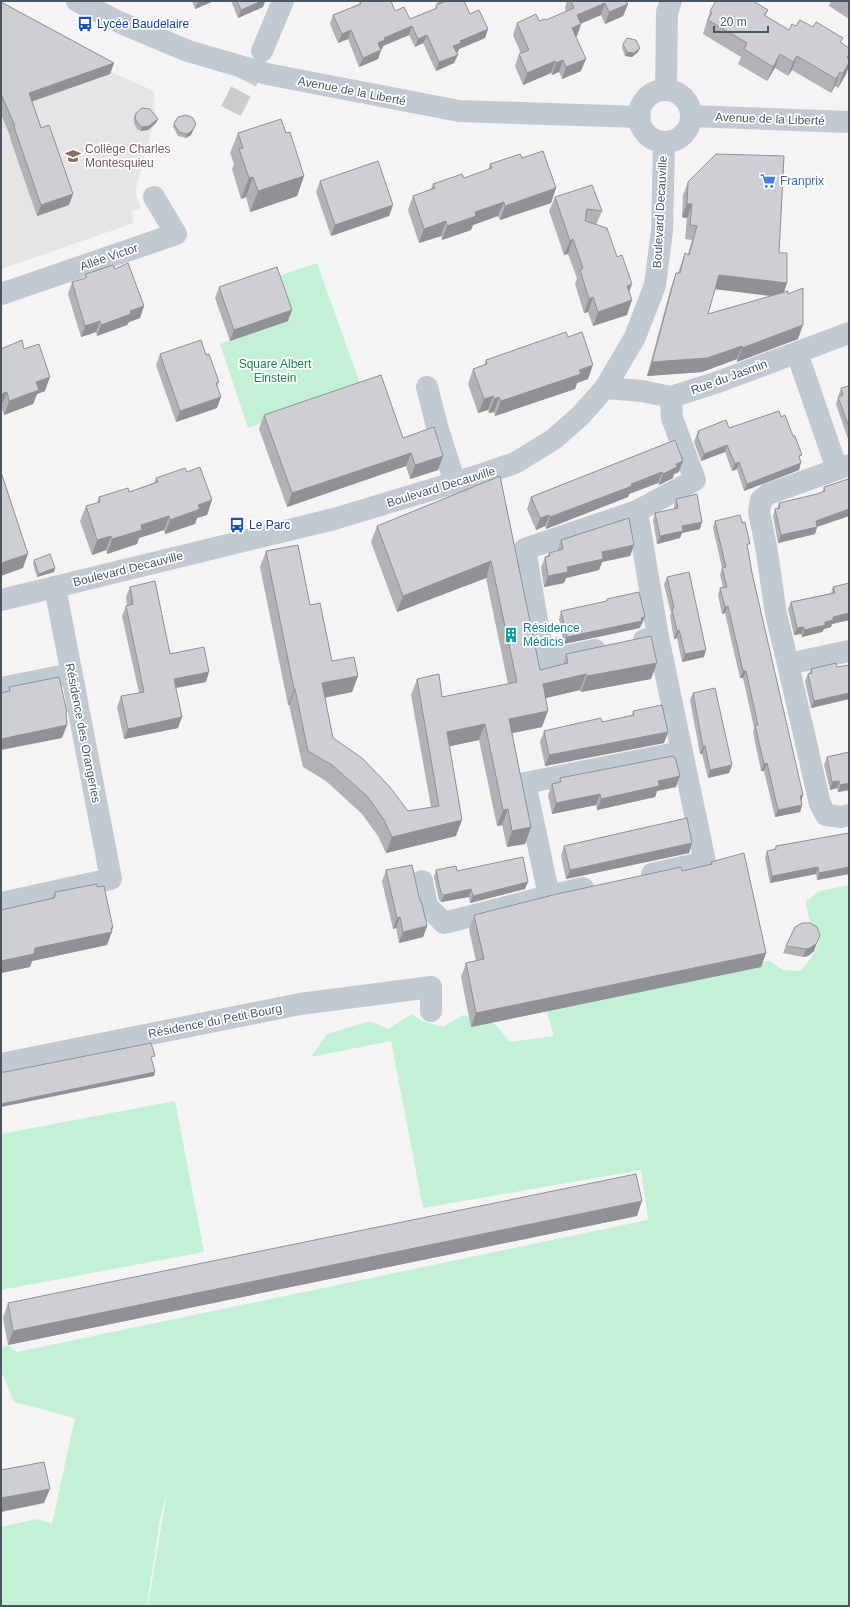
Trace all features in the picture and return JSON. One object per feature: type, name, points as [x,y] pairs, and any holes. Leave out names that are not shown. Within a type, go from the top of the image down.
[{"type":"street","name":"Avenue de la Liberté","points":[[77,1],[121,23],[188,51],[267,74],[459,112],[640,117]]},
{"type":"street","points":[[262,51],[282,1]]},
{"type":"street","points":[[666,90],[667,12],[671,1]]},
{"type":"street","points":[[666,90],[678,93],[685,99],[690,107],[691,116],[687,130],[681,137],[673,141],[664,142],[654,139],[646,134],[641,126],[640,117],[643,102],[657,91],[666,90]]},
{"type":"street","name":"Avenue de la Liberté","points":[[691,116],[849,122]]},
{"type":"street","name":"Boulevard Decauville","points":[[1,600],[334,519],[455,483],[515,463],[554,439],[580,416],[605,388],[635,337],[655,285],[662,232],[664,142]]},
{"type":"street","name":"Allée Victor","points":[[1,294],[176,234],[154,197]]},
{"type":"street","name":"Rue du Jasmin","points":[[605,388],[642,391],[671,397],[797,354],[849,333]]},
{"type":"street","points":[[797,354],[843,467],[768,494],[761,500],[759,512],[766,546],[776,614],[820,804],[826,815],[841,817],[849,815]]},
{"type":"street","points":[[427,387],[437,426],[455,483]]},
{"type":"street","points":[[658,637],[544,661],[525,549],[637,511],[695,480],[672,418],[671,397]]},
{"type":"street","points":[[635,877],[705,862],[658,637],[637,511]]},
{"type":"street","name":"Résidence des Orangeries","points":[[1,903],[111,879],[55,587]]},
{"type":"street","points":[[788,664],[849,651]]},
{"type":"street","points":[[1,688],[72,674]]},
{"type":"street","points":[[549,896],[525,783],[681,752]]},
{"type":"street","points":[[422,881],[427,906],[444,923],[549,896],[604,884]]},
{"type":"street","name":"Résidence du Petit Bourg","points":[[1,1064],[300,1004],[431,988],[431,1011]]},
{"type":"shaded area","name":"Collège Charles Montesquieu","points":[[1,19],[66,52],[154,91],[155,119],[135,192],[141,208],[131,211],[134,223],[1,269]]},
{"type":"green space","name":"Square Albert Einstein","points":[[317,263],[360,384],[248,428],[220,344],[287,321],[273,278]]},
{"type":"green space","points":[[849,885],[849,1606],[148,1606],[167,1492],[160,1519],[147,1606],[1,1606],[1,1527],[37,1519],[52,1524],[75,1418],[14,1402],[1,1371],[1,1348],[8,1345],[17,1352],[648,1220],[641,1170],[423,1208],[391,1041],[311,1057],[327,1034],[370,1021],[388,1029],[412,1014],[422,1021],[443,1027],[463,1015],[495,1024],[510,1042],[554,1036],[547,1013],[565,990],[688,970],[770,961],[783,970],[800,971],[811,958],[820,941],[810,924],[806,901],[820,891]]},
{"type":"green space","points":[[175,1101],[204,1252],[1,1290],[1,1134]]},
{"type":"building","points":[[237,1],[262,1],[241,10]]},
{"type":"building","points":[[391,1],[395,11],[404,7],[410,19],[437,8],[436,5],[444,2],[443,1],[464,1],[470,14],[479,10],[488,29],[460,41],[461,43],[453,46],[458,55],[439,62],[427,35],[418,39],[412,26],[384,38],[385,40],[378,43],[381,50],[363,58],[351,30],[342,34],[333,15],[361,4],[360,2]]},
{"type":"building","points":[[571,1],[626,1],[628,4],[609,12],[605,3],[577,15],[581,24],[572,28],[586,59],[566,67],[563,60],[556,63],[555,61],[527,73],[519,54],[529,50],[517,23],[536,14],[539,21],[546,20],[574,8]]},
{"type":"building","points":[[716,1],[753,1],[768,10],[764,15],[789,30],[792,24],[796,26],[800,20],[813,27],[816,22],[843,38],[840,42],[849,48],[847,58],[849,59],[849,63],[843,73],[840,72],[836,79],[797,56],[793,62],[780,54],[773,67],[744,49],[747,43],[708,20],[712,13],[710,11]]},
{"type":"building","points":[[1,2],[114,63],[29,93],[41,128],[49,125],[73,194],[41,205],[14,127],[15,126],[1,94]]},
{"type":"building","points":[[627,38],[636,40],[640,48],[634,53],[627,52],[623,44]]},
{"type":"building","points":[[142,108],[150,109],[158,119],[149,126],[142,127],[139,125],[135,119],[136,113]]},
{"type":"building","points":[[186,115],[193,118],[196,124],[192,131],[187,134],[179,132],[174,124],[178,117]]},
{"type":"building","points":[[281,119],[286,133],[290,132],[304,176],[258,191],[253,177],[249,178],[239,149],[243,148],[238,133]]},
{"type":"building","points":[[543,151],[556,188],[505,206],[504,202],[475,212],[476,216],[447,226],[446,221],[424,229],[413,196],[435,188],[433,184],[462,174],[464,178],[492,168],[490,164],[520,154],[522,158]]},
{"type":"building","points":[[716,154],[784,156],[779,253],[787,253],[787,283],[719,275],[708,314],[788,291],[788,294],[803,288],[803,325],[742,348],[742,346],[707,358],[652,362],[676,273],[680,273],[685,253],[689,255],[697,226],[690,225],[692,204],[687,204],[688,182]]},
{"type":"building","points":[[378,161],[393,205],[335,225],[320,181]]},
{"type":"building","points":[[592,185],[602,211],[587,209],[585,221],[607,228],[617,257],[622,255],[632,284],[627,286],[632,300],[598,312],[593,297],[589,299],[580,270],[583,268],[573,239],[570,241],[555,197]]},
{"type":"building","points":[[128,263],[144,306],[130,311],[131,314],[101,325],[100,321],[85,326],[72,282],[86,278],[86,274],[113,265],[115,269]]},
{"type":"building","points":[[277,267],[292,310],[234,330],[219,287]]},
{"type":"building","points":[[566,332],[568,337],[582,332],[593,365],[579,370],[581,374],[501,401],[499,397],[494,399],[493,396],[484,399],[473,369],[487,364],[486,360]]},
{"type":"building","points":[[22,340],[24,349],[39,344],[50,377],[36,382],[39,390],[9,401],[7,392],[1,394],[1,349]]},
{"type":"building","points":[[201,340],[206,355],[209,354],[219,382],[216,383],[221,397],[180,411],[160,354]]},
{"type":"building","points":[[381,375],[403,438],[434,427],[443,456],[415,465],[411,453],[292,493],[264,415]]},
{"type":"building","points":[[849,386],[849,427],[838,397],[843,395],[841,388]]},
{"type":"building","points":[[779,411],[781,417],[785,415],[793,436],[795,436],[802,455],[799,456],[801,463],[747,484],[739,462],[735,464],[727,445],[704,454],[697,435],[699,434],[698,431],[726,420],[729,428]]},
{"type":"building","points":[[675,440],[683,461],[676,464],[677,467],[663,474],[662,472],[631,484],[632,486],[550,517],[549,515],[540,518],[531,497]]},
{"type":"building","points":[[200,467],[212,500],[198,505],[200,509],[170,520],[169,516],[141,525],[142,530],[112,539],[111,536],[97,540],[86,506],[100,502],[99,497],[128,488],[129,492],[158,482],[156,478],[185,468],[187,472]]},
{"type":"building","points":[[1,475],[28,554],[1,563]]},
{"type":"building","points":[[500,476],[540,670],[568,663],[566,654],[651,636],[657,663],[587,676],[586,674],[543,684],[548,711],[509,719],[531,827],[512,831],[508,809],[503,810],[485,724],[447,732],[462,820],[392,837],[384,820],[368,797],[332,765],[308,751],[266,551],[298,545],[310,605],[320,603],[332,661],[354,657],[358,676],[322,683],[333,738],[362,758],[389,786],[408,811],[439,806],[417,679],[439,674],[442,697],[517,682],[491,561],[403,596],[377,526]]},
{"type":"building","points":[[848,479],[849,509],[816,521],[817,527],[781,535],[775,509],[780,508],[779,503],[817,494],[825,491],[824,487]]},
{"type":"building","points":[[697,494],[702,522],[682,526],[683,531],[660,536],[655,513],[678,508],[676,499]]},
{"type":"building","points":[[740,515],[742,523],[745,522],[750,544],[747,544],[752,573],[803,795],[800,796],[802,805],[778,810],[767,763],[764,764],[755,725],[758,725],[746,671],[743,671],[728,606],[725,607],[720,588],[727,587],[722,568],[726,567],[715,521]]},
{"type":"building","points":[[629,518],[634,545],[602,552],[603,559],[567,567],[568,572],[548,576],[545,557],[550,556],[549,553],[563,549],[561,540]]},
{"type":"building","points":[[50,554],[55,568],[39,574],[34,560]]},
{"type":"building","points":[[689,572],[706,650],[685,654],[679,630],[677,631],[672,609],[674,608],[667,577]]},
{"type":"building","points":[[155,581],[170,654],[204,647],[209,672],[174,679],[182,717],[128,729],[121,696],[144,692],[126,606],[133,604],[130,587]]},
{"type":"building","points":[[849,583],[849,613],[833,617],[833,620],[825,622],[825,625],[804,630],[804,627],[797,628],[791,602],[835,593],[833,587]]},
{"type":"building","points":[[639,592],[645,617],[641,618],[642,621],[567,637],[561,611]]},
{"type":"building","points":[[836,663],[837,667],[849,665],[849,693],[814,701],[808,674],[812,673],[811,669]]},
{"type":"building","points":[[59,677],[67,712],[67,725],[1,739],[1,693],[10,691],[9,687]]},
{"type":"building","points":[[715,688],[732,765],[710,770],[705,746],[703,747],[693,693]]},
{"type":"building","points":[[662,705],[668,732],[549,755],[544,731],[601,718],[602,722],[634,715],[633,711]]},
{"type":"building","points":[[849,752],[849,783],[840,785],[839,781],[832,782],[827,757]]},
{"type":"building","points":[[673,756],[675,757],[680,776],[658,781],[659,786],[601,799],[600,794],[556,803],[552,784],[561,782],[560,778]]},
{"type":"building","points":[[687,818],[692,843],[570,870],[564,846]]},
{"type":"building","points":[[849,833],[849,867],[819,873],[818,867],[772,876],[767,851],[776,849],[776,846]]},
{"type":"building","points":[[744,853],[766,953],[476,1013],[466,963],[484,959],[474,915],[557,894],[681,867],[682,871],[712,864],[711,862]]},
{"type":"building","points":[[523,857],[528,882],[473,896],[471,889],[444,895],[441,893],[436,870],[456,866],[457,871]]},
{"type":"building","points":[[412,865],[427,926],[403,932],[400,917],[397,918],[386,870]]},
{"type":"building","points":[[97,884],[97,887],[104,886],[113,928],[111,928],[112,932],[35,948],[34,954],[1,961],[1,910],[54,898],[55,892]]},
{"type":"building","points":[[802,923],[810,923],[817,927],[820,935],[817,943],[806,949],[786,946],[795,927]]},
{"type":"building","points":[[151,1043],[155,1056],[151,1057],[155,1072],[1,1104],[1,1072]]},
{"type":"building","points":[[636,1174],[642,1201],[13,1331],[8,1303]]},
{"type":"building","points":[[44,1462],[50,1489],[1,1498],[1,1470]]},
{"type":"tunnel","points":[[231,111],[260,54]]},
{"type":"place","name":"Lycée Baudelaire","points":[[85,24]]},
{"type":"place","name":"Collège Charles Montesquieu","points":[[73,156]]},
{"type":"place","name":"Franprix","points":[[768,181]]},
{"type":"place","name":"Le Parc","points":[[237,525]]},
{"type":"place","name":"Résidence Médicis","points":[[511,635]]}]
